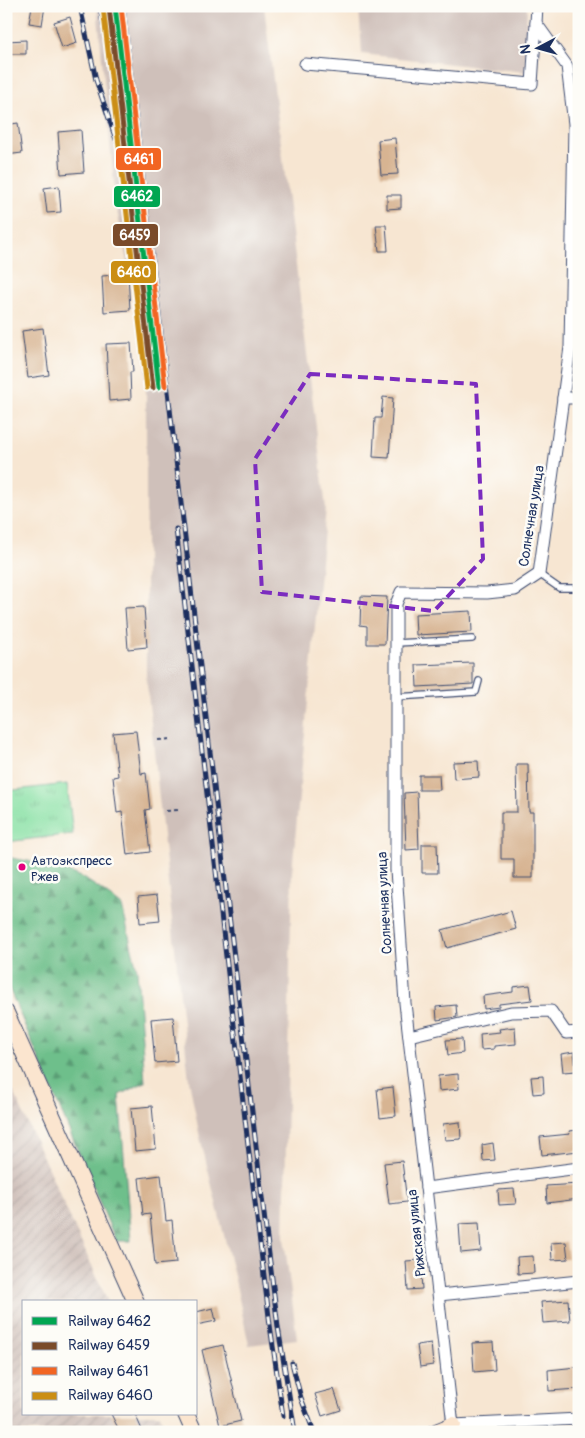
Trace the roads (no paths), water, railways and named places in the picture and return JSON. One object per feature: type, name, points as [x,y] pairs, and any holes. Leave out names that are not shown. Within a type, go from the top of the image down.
[{"type":"street","points":[[304,64],[532,84],[537,6]]},
{"type":"street","name":"Солнечная улица","points":[[409,1036],[396,870],[396,604],[401,592],[487,593],[515,590],[539,574],[570,347],[575,103],[567,66],[536,23]]},
{"type":"street","points":[[563,398],[579,398]]},
{"type":"street","points":[[409,1036],[511,1012],[551,1011],[566,1033],[579,1032]]},
{"type":"street","points":[[6,1013],[135,1300]]},
{"type":"street","name":"Рижская улица","points":[[409,1036],[454,1426]]},
{"type":"street","points":[[426,1188],[579,1168]]},
{"type":"street","points":[[438,1295],[579,1281]]},
{"type":"street","points":[[187,1416],[194,1432]]},
{"type":"street","points":[[436,1432],[454,1426],[579,1419]]},
{"type":"lane","points":[[539,574],[559,588],[579,588]]},
{"type":"lane","points":[[396,643],[472,640]]},
{"type":"lane","points":[[396,697],[476,692],[479,681]]},
{"type":"railway","points":[[80,6],[96,80],[139,208]]},
{"type":"railway","points":[[100,6],[122,141]]},
{"type":"railway","points":[[123,6],[263,1206],[278,1327],[295,1432]]},
{"type":"railway","points":[[176,529],[249,1153],[283,1416]]},
{"type":"railway","points":[[292,1363],[301,1398],[314,1432]]},
{"type":"rail line","name":"6462","points":[[115,6],[159,387]]},
{"type":"rail line","name":"6461","points":[[121,6],[165,386]]},
{"type":"rail line","name":"6460","points":[[103,7],[147,388]]},
{"type":"rail line","name":"6459","points":[[109,7],[153,388]]},
{"type":"place","name":"Автоэкспресс Ржев","points":[[22,867]]}]
